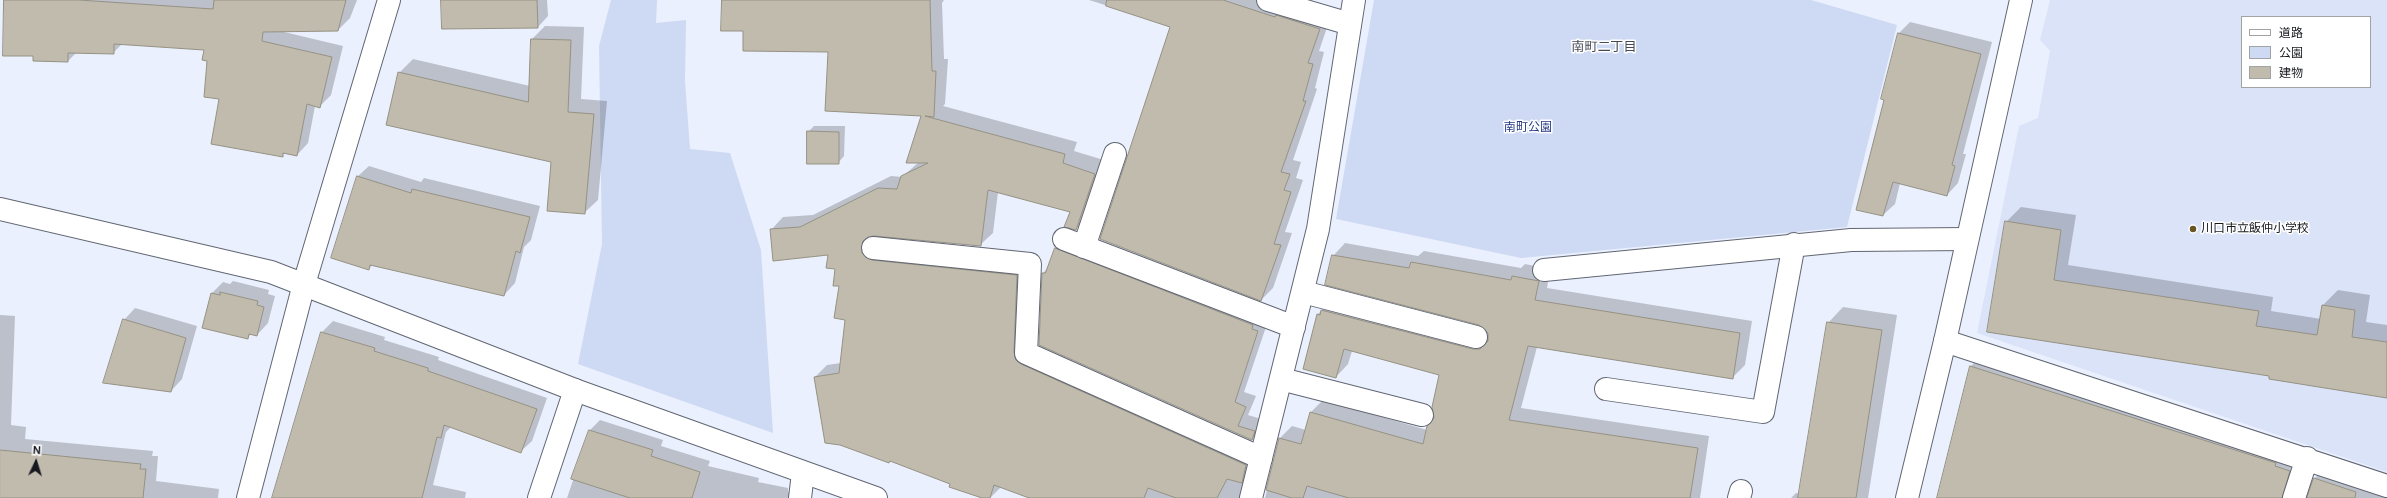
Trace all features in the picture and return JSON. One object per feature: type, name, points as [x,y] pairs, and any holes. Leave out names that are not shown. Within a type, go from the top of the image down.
[{"type":"street","points":[[248,498],[304,284],[389,0]]},
{"type":"street","points":[[1268,0],[1350,24]]},
{"type":"street","points":[[1251,498],[1318,229],[1354,0]]},
{"type":"street","points":[[1907,498],[2021,0]]},
{"type":"street","points":[[1084,248],[1116,154]]},
{"type":"street","points":[[0,209],[271,272],[575,390],[876,498]]},
{"type":"street","points":[[1064,239],[1084,248],[1294,327]]},
{"type":"street","points":[[1544,270],[1794,244],[1851,240],[1967,239]]},
{"type":"street","points":[[1606,389],[1763,412],[1794,244]]},
{"type":"street","points":[[873,248],[1030,264],[1026,353],[1261,458]]},
{"type":"street","points":[[1303,292],[1476,337]]},
{"type":"street","points":[[1944,341],[2307,458],[2387,486]]},
{"type":"street","points":[[1281,379],[1422,415]]},
{"type":"street","points":[[539,498],[575,390]]},
{"type":"street","points":[[2294,498],[2307,458]]},
{"type":"street","points":[[800,498],[804,473]]},
{"type":"shaded area","name":"川口市立飯仲小学校","points":[[2050,0],[2387,0],[2387,472],[1977,333],[2019,126],[2038,118],[2050,51],[2040,40]]},
{"type":"green space","points":[[611,0],[657,0],[656,23],[686,20],[685,81],[690,149],[730,153],[761,250],[773,433],[578,364],[602,244],[599,46]]},
{"type":"green space","name":"南町公園","points":[[1374,0],[1811,0],[1897,25],[1847,227],[1521,258],[1336,219]]},
{"type":"building","points":[[4,0],[79,0],[213,9],[214,0],[346,0],[338,31],[263,32],[262,41],[332,57],[320,108],[307,104],[297,156],[283,153],[283,157],[211,144],[219,99],[204,97],[207,61],[202,60],[204,50],[114,44],[114,54],[68,53],[68,62],[33,61],[33,56],[3,56]]},
{"type":"building","points":[[441,0],[537,0],[538,28],[442,29]]},
{"type":"building","points":[[722,0],[930,0],[932,71],[936,71],[934,117],[925,116],[1065,154],[1063,163],[1095,174],[1076,230],[1064,227],[1070,212],[988,190],[981,246],[874,236],[868,237],[863,241],[862,253],[872,260],[1017,275],[1014,352],[1016,360],[1021,364],[1246,465],[1242,483],[1227,479],[1217,498],[1176,498],[1148,488],[1144,498],[1029,498],[994,485],[990,498],[982,498],[949,487],[950,484],[890,461],[889,463],[840,445],[825,443],[814,377],[839,373],[845,320],[834,318],[839,286],[833,286],[835,269],[826,268],[828,255],[773,261],[770,229],[800,227],[878,188],[897,189],[901,176],[928,163],[906,163],[921,116],[825,111],[828,52],[743,51],[743,31],[721,31]]},
{"type":"building","points":[[1107,0],[1223,0],[1275,17],[1276,15],[1320,29],[1308,63],[1313,64],[1303,101],[1306,101],[1281,172],[1290,174],[1284,190],[1291,192],[1274,244],[1281,245],[1261,301],[1100,239],[1170,27],[1106,6]]},
{"type":"building","points":[[1898,33],[1981,54],[1952,165],[1955,166],[1947,196],[1893,182],[1883,216],[1856,210],[1884,100],[1881,99]]},
{"type":"building","points":[[531,39],[571,40],[568,112],[594,114],[585,214],[547,211],[551,162],[386,125],[398,72],[528,102]]},
{"type":"building","points":[[807,131],[839,132],[839,164],[807,164]]},
{"type":"building","points":[[357,176],[411,193],[412,189],[530,217],[520,253],[516,251],[504,296],[370,265],[369,270],[331,258]]},
{"type":"building","points":[[2005,221],[2061,230],[2054,280],[2259,311],[2256,326],[2317,335],[2322,305],[2355,310],[2352,337],[2387,342],[2387,398],[2269,379],[2269,376],[1987,332]]},
{"type":"building","points":[[1055,248],[1253,325],[1252,329],[1258,331],[1235,402],[1246,407],[1238,426],[1255,431],[1252,440],[1039,345],[1042,273],[1045,273]]},
{"type":"building","points":[[1332,255],[1409,268],[1411,262],[1511,280],[1512,276],[1539,281],[1535,300],[1740,333],[1733,379],[1528,346],[1509,420],[1698,448],[1690,498],[1349,498],[1307,486],[1303,498],[1292,498],[1266,490],[1279,438],[1301,444],[1310,412],[1423,444],[1427,426],[1434,418],[1432,407],[1439,375],[1344,349],[1336,378],[1303,369],[1317,314],[1320,315],[1321,310],[1473,349],[1480,349],[1488,341],[1488,333],[1479,325],[1325,285]]},
{"type":"building","points":[[220,292],[258,301],[257,305],[264,307],[257,336],[249,334],[248,339],[202,328],[211,293],[220,295]]},
{"type":"building","points":[[123,319],[186,338],[171,392],[103,383]]},
{"type":"building","points":[[1827,322],[1882,330],[1856,498],[1798,498]]},
{"type":"building","points":[[321,332],[375,348],[374,351],[428,368],[428,371],[537,409],[521,453],[444,425],[441,438],[437,437],[422,498],[272,498]]},
{"type":"building","points":[[1970,366],[2276,463],[2275,466],[2290,471],[2282,498],[1937,498]]},
{"type":"building","points":[[589,430],[653,450],[651,456],[700,472],[692,498],[630,498],[571,479]]},
{"type":"building","points":[[0,450],[141,464],[140,469],[146,469],[143,498],[0,498]]},
{"type":"building","points":[[2314,478],[2356,492],[2355,498],[2307,498]]},
{"type":"place","name":"川口市立飯仲小学校","points":[[2193,229]]},
{"type":"district","name":"南町二丁目","points":[[1604,48]]}]
